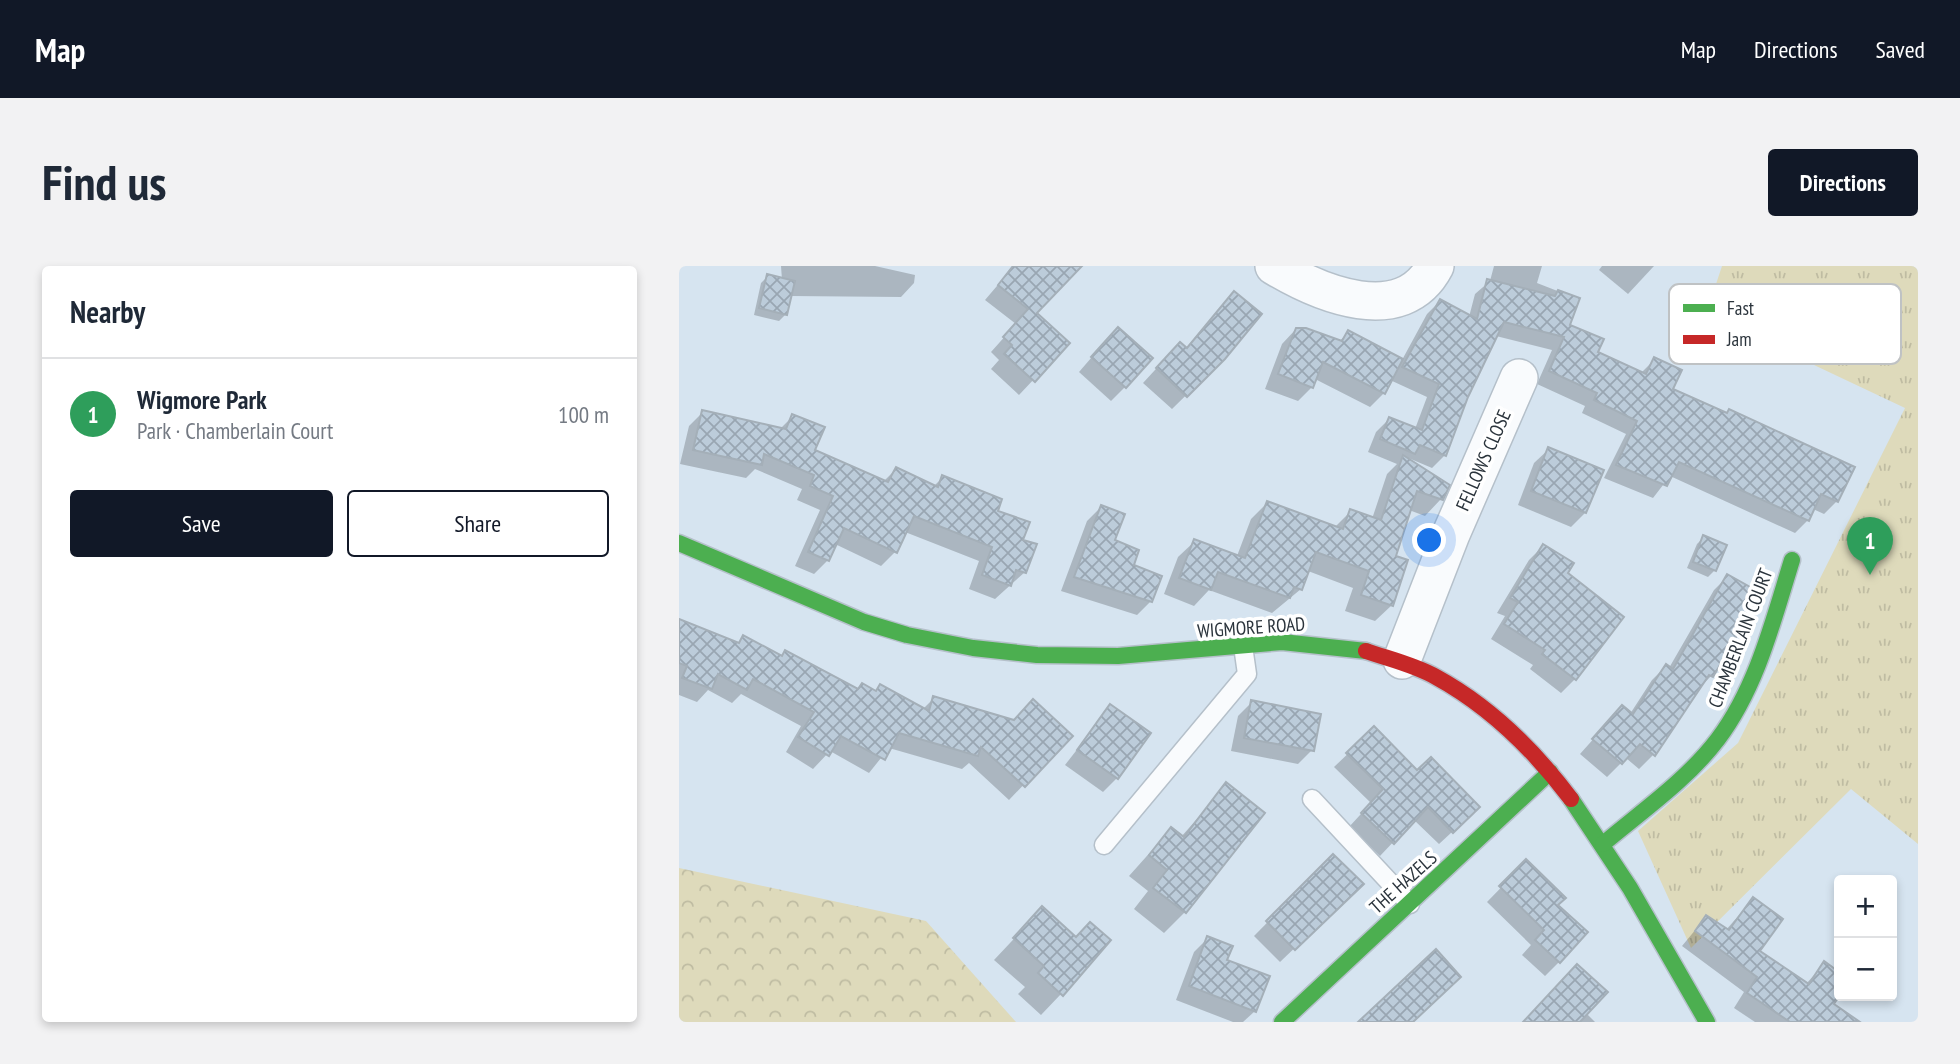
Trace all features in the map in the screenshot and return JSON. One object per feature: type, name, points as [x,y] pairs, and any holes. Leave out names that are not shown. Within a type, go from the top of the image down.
[{"type":"street","points":[[1274,266],[1305,285],[1338,295],[1383,301],[1418,286],[1435,266]]},
{"type":"street","name":"FELLOWS CLOSE","points":[[1402,660],[1451,534],[1519,378]]},
{"type":"street","name":"WIGMORE ROAD","points":[[679,543],[725,559],[843,614],[935,642],[1058,656],[1167,653],[1281,642],[1326,645],[1402,660],[1455,685],[1495,712],[1550,772],[1603,844],[1707,1022]]},
{"type":"street","name":"CHAMBERLAIN COURT","points":[[1603,844],[1696,762],[1728,725],[1772,625],[1792,560]]},
{"type":"street","name":"THE HAZELS","points":[[1282,1022],[1550,772]]},
{"type":"lane","points":[[1104,845],[1247,674],[1243,646]]},
{"type":"lane","points":[[1312,799],[1410,904]]},
{"type":"green space","points":[[1722,266],[1918,266],[1918,844],[1851,789],[1691,948],[1638,831],[1738,743],[1905,408],[1812,364],[1901,364],[1901,284],[1716,284]]},
{"type":"green space","points":[[679,868],[926,921],[1016,1022],[679,1022]]},
{"type":"building","points":[[1013,266],[1082,266],[1037,313],[1070,343],[1035,382],[1004,354],[1012,345],[1003,337],[1028,309],[998,285]]},
{"type":"building","points":[[767,274],[795,281],[787,315],[759,308]]},
{"type":"building","points":[[1487,279],[1555,296],[1558,290],[1580,298],[1570,325],[1604,339],[1598,352],[1646,374],[1654,357],[1682,370],[1673,389],[1727,413],[1729,409],[1855,467],[1838,502],[1821,494],[1809,521],[1679,462],[1667,486],[1616,465],[1637,421],[1594,400],[1597,393],[1549,371],[1564,337],[1504,322],[1468,397],[1446,456],[1420,445],[1415,454],[1380,439],[1389,417],[1422,430],[1439,384],[1402,367],[1440,299],[1477,319]]},
{"type":"building","points":[[1234,291],[1262,314],[1225,359],[1187,397],[1156,368],[1180,342],[1187,348]]},
{"type":"building","points":[[1118,327],[1153,358],[1126,388],[1091,357]]},
{"type":"building","points":[[1296,328],[1306,328],[1342,341],[1348,330],[1403,359],[1385,394],[1323,362],[1313,388],[1278,374]]},
{"type":"building","points":[[702,410],[786,429],[792,414],[825,427],[815,450],[888,482],[896,467],[938,487],[942,475],[1002,499],[998,511],[1030,522],[1023,540],[1037,544],[1026,573],[1016,570],[1011,586],[982,575],[992,547],[914,516],[897,553],[844,528],[829,561],[808,552],[833,496],[810,486],[814,475],[764,454],[762,465],[693,450]]},
{"type":"building","points":[[1548,447],[1604,470],[1586,513],[1531,491]]},
{"type":"building","points":[[1403,455],[1450,485],[1443,500],[1417,491],[1396,556],[1408,560],[1393,606],[1361,595],[1369,571],[1316,552],[1302,590],[1294,587],[1290,598],[1218,572],[1211,590],[1179,578],[1194,539],[1245,558],[1267,501],[1343,529],[1350,509],[1381,520]]},
{"type":"building","points":[[1101,505],[1125,514],[1115,540],[1139,550],[1134,565],[1162,576],[1152,602],[1074,577]]},
{"type":"building","points":[[1703,535],[1727,545],[1716,571],[1693,562]]},
{"type":"building","points":[[1543,544],[1574,563],[1568,573],[1624,617],[1576,680],[1542,654],[1545,650],[1504,624],[1518,602],[1510,598]]},
{"type":"building","points":[[1727,574],[1759,592],[1756,603],[1713,677],[1709,675],[1655,756],[1640,744],[1622,764],[1592,739],[1622,705],[1633,714],[1666,664],[1673,669]]},
{"type":"building","points":[[679,619],[739,643],[743,635],[782,656],[785,650],[858,689],[862,683],[876,691],[880,684],[929,711],[933,696],[1014,720],[1033,699],[1073,736],[1025,787],[981,747],[978,756],[899,733],[885,760],[841,736],[829,756],[798,737],[814,712],[753,679],[747,690],[718,674],[712,689],[682,678],[687,666],[679,663]]},
{"type":"building","points":[[1251,700],[1321,714],[1314,751],[1244,738]]},
{"type":"building","points":[[1110,704],[1151,733],[1118,779],[1077,750]]},
{"type":"building","points":[[1374,726],[1417,770],[1431,757],[1480,807],[1453,833],[1428,807],[1394,844],[1361,813],[1383,789],[1346,753]]},
{"type":"building","points":[[1226,782],[1265,813],[1186,913],[1153,888],[1167,870],[1149,855],[1171,827],[1184,837]]},
{"type":"building","points":[[1333,854],[1364,884],[1295,950],[1266,921]]},
{"type":"building","points":[[1526,859],[1566,898],[1558,905],[1588,932],[1560,963],[1535,940],[1544,930],[1499,886]]},
{"type":"building","points":[[1753,897],[1783,919],[1760,951],[1809,984],[1824,961],[1834,968],[1834,1004],[1860,1022],[1790,1022],[1747,993],[1757,977],[1695,931],[1706,915],[1729,930]]},
{"type":"building","points":[[1042,906],[1076,937],[1090,922],[1111,940],[1063,996],[1038,973],[1044,966],[1013,938]]},
{"type":"building","points":[[1207,936],[1233,946],[1227,960],[1270,976],[1256,1012],[1189,986]]},
{"type":"building","points":[[1436,949],[1461,977],[1413,1022],[1358,1022]]},
{"type":"building","points":[[1577,964],[1608,992],[1580,1022],[1523,1022]]},
{"type":"traffic: fast","points":[[679,543],[864,622],[907,635],[973,648],[1037,655],[1118,656],[1282,642],[1366,651]]},
{"type":"traffic: fast","points":[[1603,844],[1692,768],[1732,719],[1763,653],[1792,560]]},
{"type":"traffic: fast","points":[[1282,1022],[1550,772]]},
{"type":"traffic: fast","points":[[1571,799],[1630,888],[1707,1022]]},
{"type":"traffic: jam","points":[[1366,651],[1428,673],[1475,702],[1527,747],[1571,799]]},
{"type":"place","name":"Wigmore Park","points":[[1870,575]]}]
